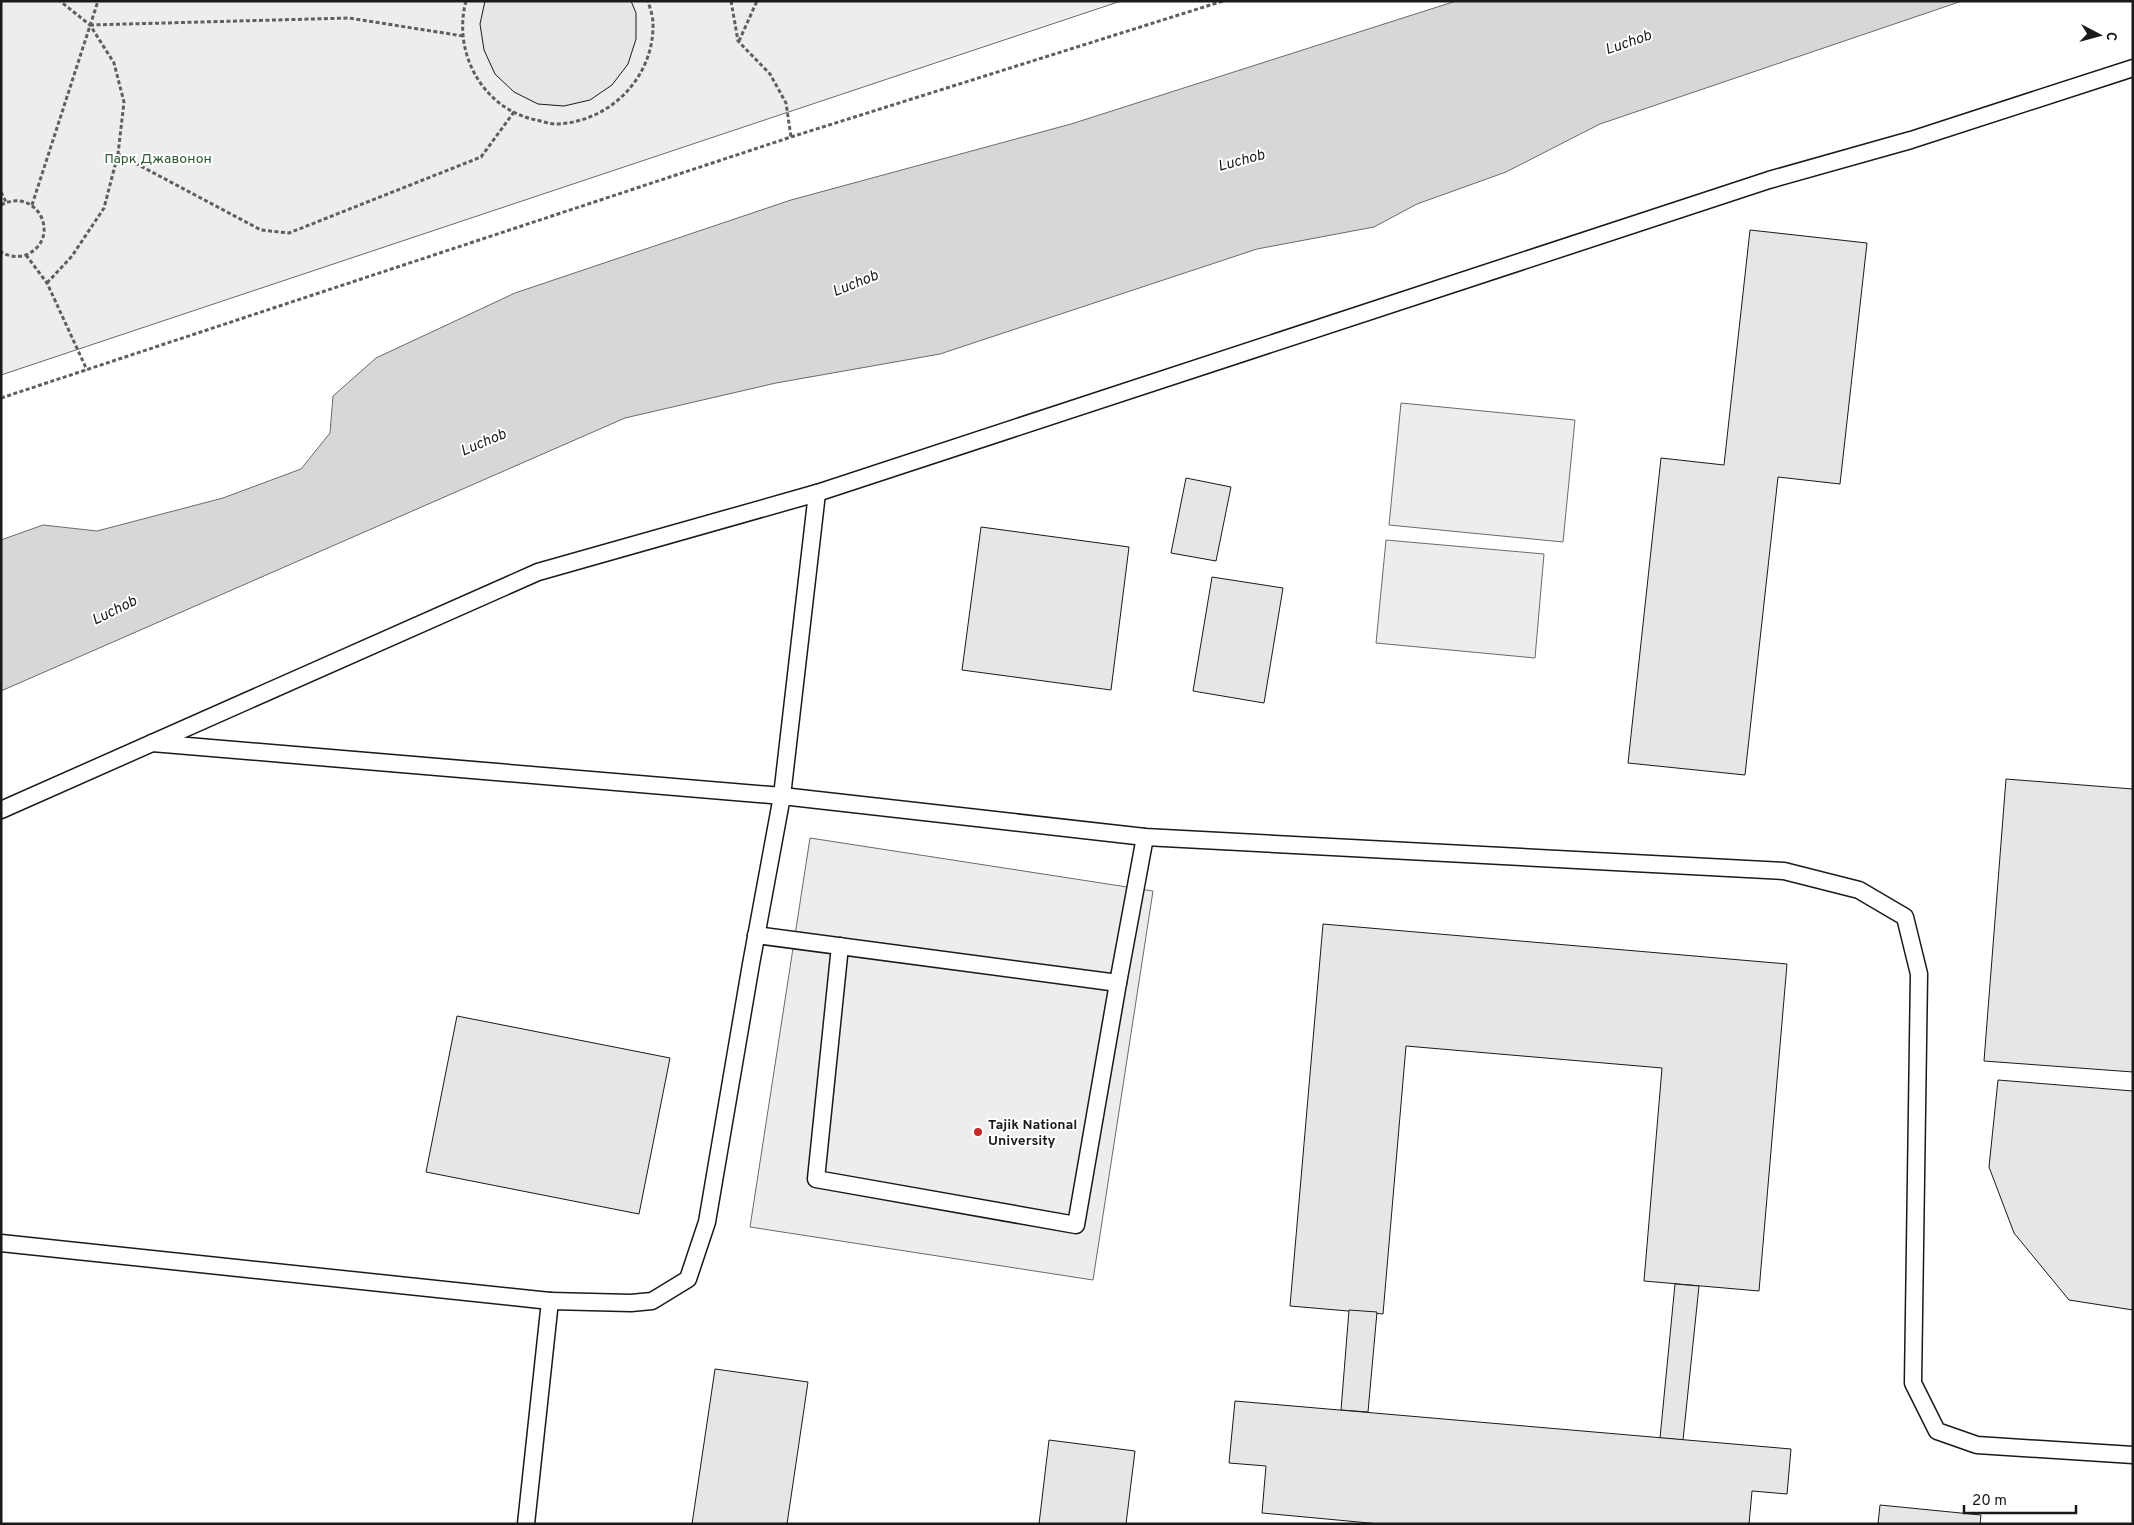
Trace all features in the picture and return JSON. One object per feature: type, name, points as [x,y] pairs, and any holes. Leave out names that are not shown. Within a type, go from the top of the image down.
[{"type":"lane","points":[[1,810],[538,572],[817,493],[1769,180],[1911,140],[2133,68]]},
{"type":"lane","points":[[1,1244],[550,1301],[631,1303],[652,1301],[688,1279],[707,1222],[756,935],[782,796],[817,493]]},
{"type":"lane","points":[[149,743],[782,796],[1145,837],[1784,871],[1859,890],[1905,917],[1919,974],[1913,1382],[1938,1431],[1977,1445],[2133,1455]]},
{"type":"lane","points":[[840,946],[816,1179],[1076,1225],[1145,837]]},
{"type":"lane","points":[[756,935],[1118,983]]},
{"type":"lane","points":[[526,1524],[550,1301]]},
{"type":"path","points":[[47,283],[72,256],[104,208],[118,154],[124,102],[114,63],[90,25],[60,1]]},
{"type":"path","points":[[32,205],[98,1]]},
{"type":"path","points":[[466,1],[461,18],[462,36],[464,49],[476,78],[496,102],[524,118],[554,124],[585,119],[613,105],[635,83],[649,55],[653,23],[648,1]]},
{"type":"path","points":[[731,1],[738,41],[770,74],[786,103],[791,137]]},
{"type":"path","points":[[738,41],[757,1]]},
{"type":"path","points":[[1,398],[791,137],[1223,1]]},
{"type":"path","points":[[90,25],[349,18],[462,36]]},
{"type":"path","points":[[118,154],[261,230],[289,233],[481,157],[514,112]]},
{"type":"path","points":[[1,192],[6,202]]},
{"type":"path","points":[[1,205],[14,200],[32,205],[42,218],[44,227],[43,235],[34,250],[26,255],[16,257],[1,252]]},
{"type":"path","points":[[26,255],[47,283],[87,370]]},
{"type":"shaded area","name":"Парк Джавонон","points":[[1,1],[1121,1],[1,375]]},
{"type":"shaded area","points":[[1401,403],[1575,420],[1563,542],[1389,525]]},
{"type":"shaded area","points":[[1386,540],[1544,554],[1535,658],[1376,643]]},
{"type":"shaded area","points":[[810,838],[1153,891],[1093,1280],[750,1227]]},
{"type":"water","name":"Luchob","points":[[1456,1],[1962,1],[1600,124],[1506,172],[1417,204],[1374,227],[1257,249],[940,354],[776,383],[625,418],[1,691],[1,540],[43,525],[97,531],[223,498],[301,469],[330,433],[333,396],[376,358],[515,293],[791,200],[1071,124]]},
{"type":"building","points":[[485,1],[631,1],[636,13],[636,39],[628,64],[612,85],[590,100],[564,106],[538,104],[514,92],[495,74],[484,50],[480,24]]},
{"type":"building","points":[[1750,230],[1867,243],[1840,484],[1778,477],[1745,775],[1628,763],[1661,458],[1724,465]]},
{"type":"building","points":[[1186,478],[1231,487],[1216,561],[1171,553]]},
{"type":"building","points":[[981,527],[1129,547],[1111,690],[962,670]]},
{"type":"building","points":[[1212,577],[1283,588],[1264,703],[1193,691]]},
{"type":"building","points":[[2006,779],[2133,789],[2133,1072],[1984,1061]]},
{"type":"building","points":[[1323,924],[1787,964],[1759,1291],[1644,1281],[1662,1068],[1406,1046],[1383,1314],[1290,1306]]},
{"type":"building","points":[[457,1016],[670,1058],[639,1214],[426,1172]]},
{"type":"building","points":[[1998,1080],[2133,1091],[2133,1310],[2069,1300],[2014,1233],[1989,1167]]},
{"type":"building","points":[[1675,1284],[1699,1286],[1683,1440],[1660,1438]]},
{"type":"building","points":[[1349,1310],[1377,1312],[1368,1412],[1341,1410]]},
{"type":"building","points":[[715,1369],[808,1382],[787,1524],[692,1524]]},
{"type":"building","points":[[1235,1401],[1791,1449],[1787,1494],[1752,1491],[1749,1524],[1380,1524],[1262,1513],[1266,1466],[1229,1463]]},
{"type":"building","points":[[1049,1440],[1135,1451],[1126,1524],[1039,1524]]},
{"type":"building","points":[[1880,1505],[1981,1515],[1980,1524],[1878,1524]]},
{"type":"place","name":"Tajik National University","points":[[978,1132]]}]
